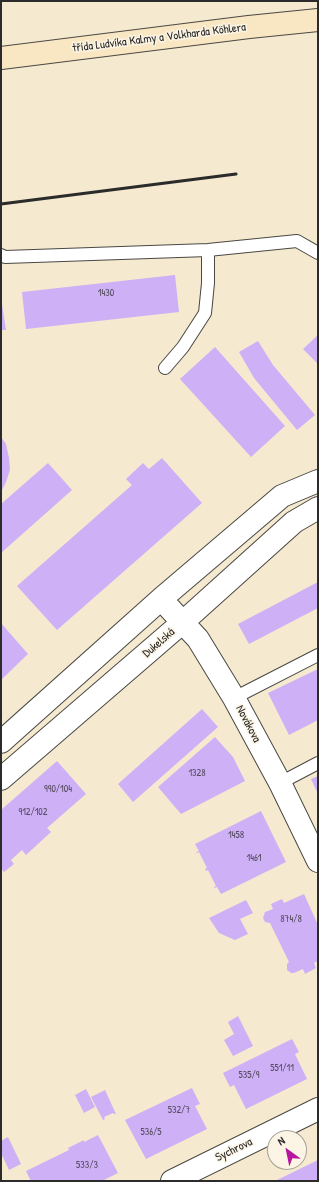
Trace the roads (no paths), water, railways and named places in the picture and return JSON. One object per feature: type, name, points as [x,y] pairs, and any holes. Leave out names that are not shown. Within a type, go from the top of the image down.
[{"type":"street","name":"třída Ludvíka Kalmy a Volkharda Köhlera","points":[[1,58],[249,27],[318,20]]},
{"type":"street","points":[[1,742],[162,599],[282,496],[318,481]]},
{"type":"street","name":"Dukelská","points":[[1,780],[183,622],[294,522],[318,508]]},
{"type":"street","name":"Novákova","points":[[162,599],[198,639],[234,698],[280,783],[318,861]]},
{"type":"street","name":"Sychrova","points":[[172,1181],[318,1109]]},
{"type":"lane","points":[[1,255],[5,257],[208,250],[296,241],[318,253]]},
{"type":"lane","points":[[165,368],[183,346],[205,313],[208,283],[208,250]]},
{"type":"lane","points":[[234,698],[318,655]]},
{"type":"lane","points":[[280,783],[318,763]]},
{"type":"railway","points":[[1,204],[236,174]]}]
